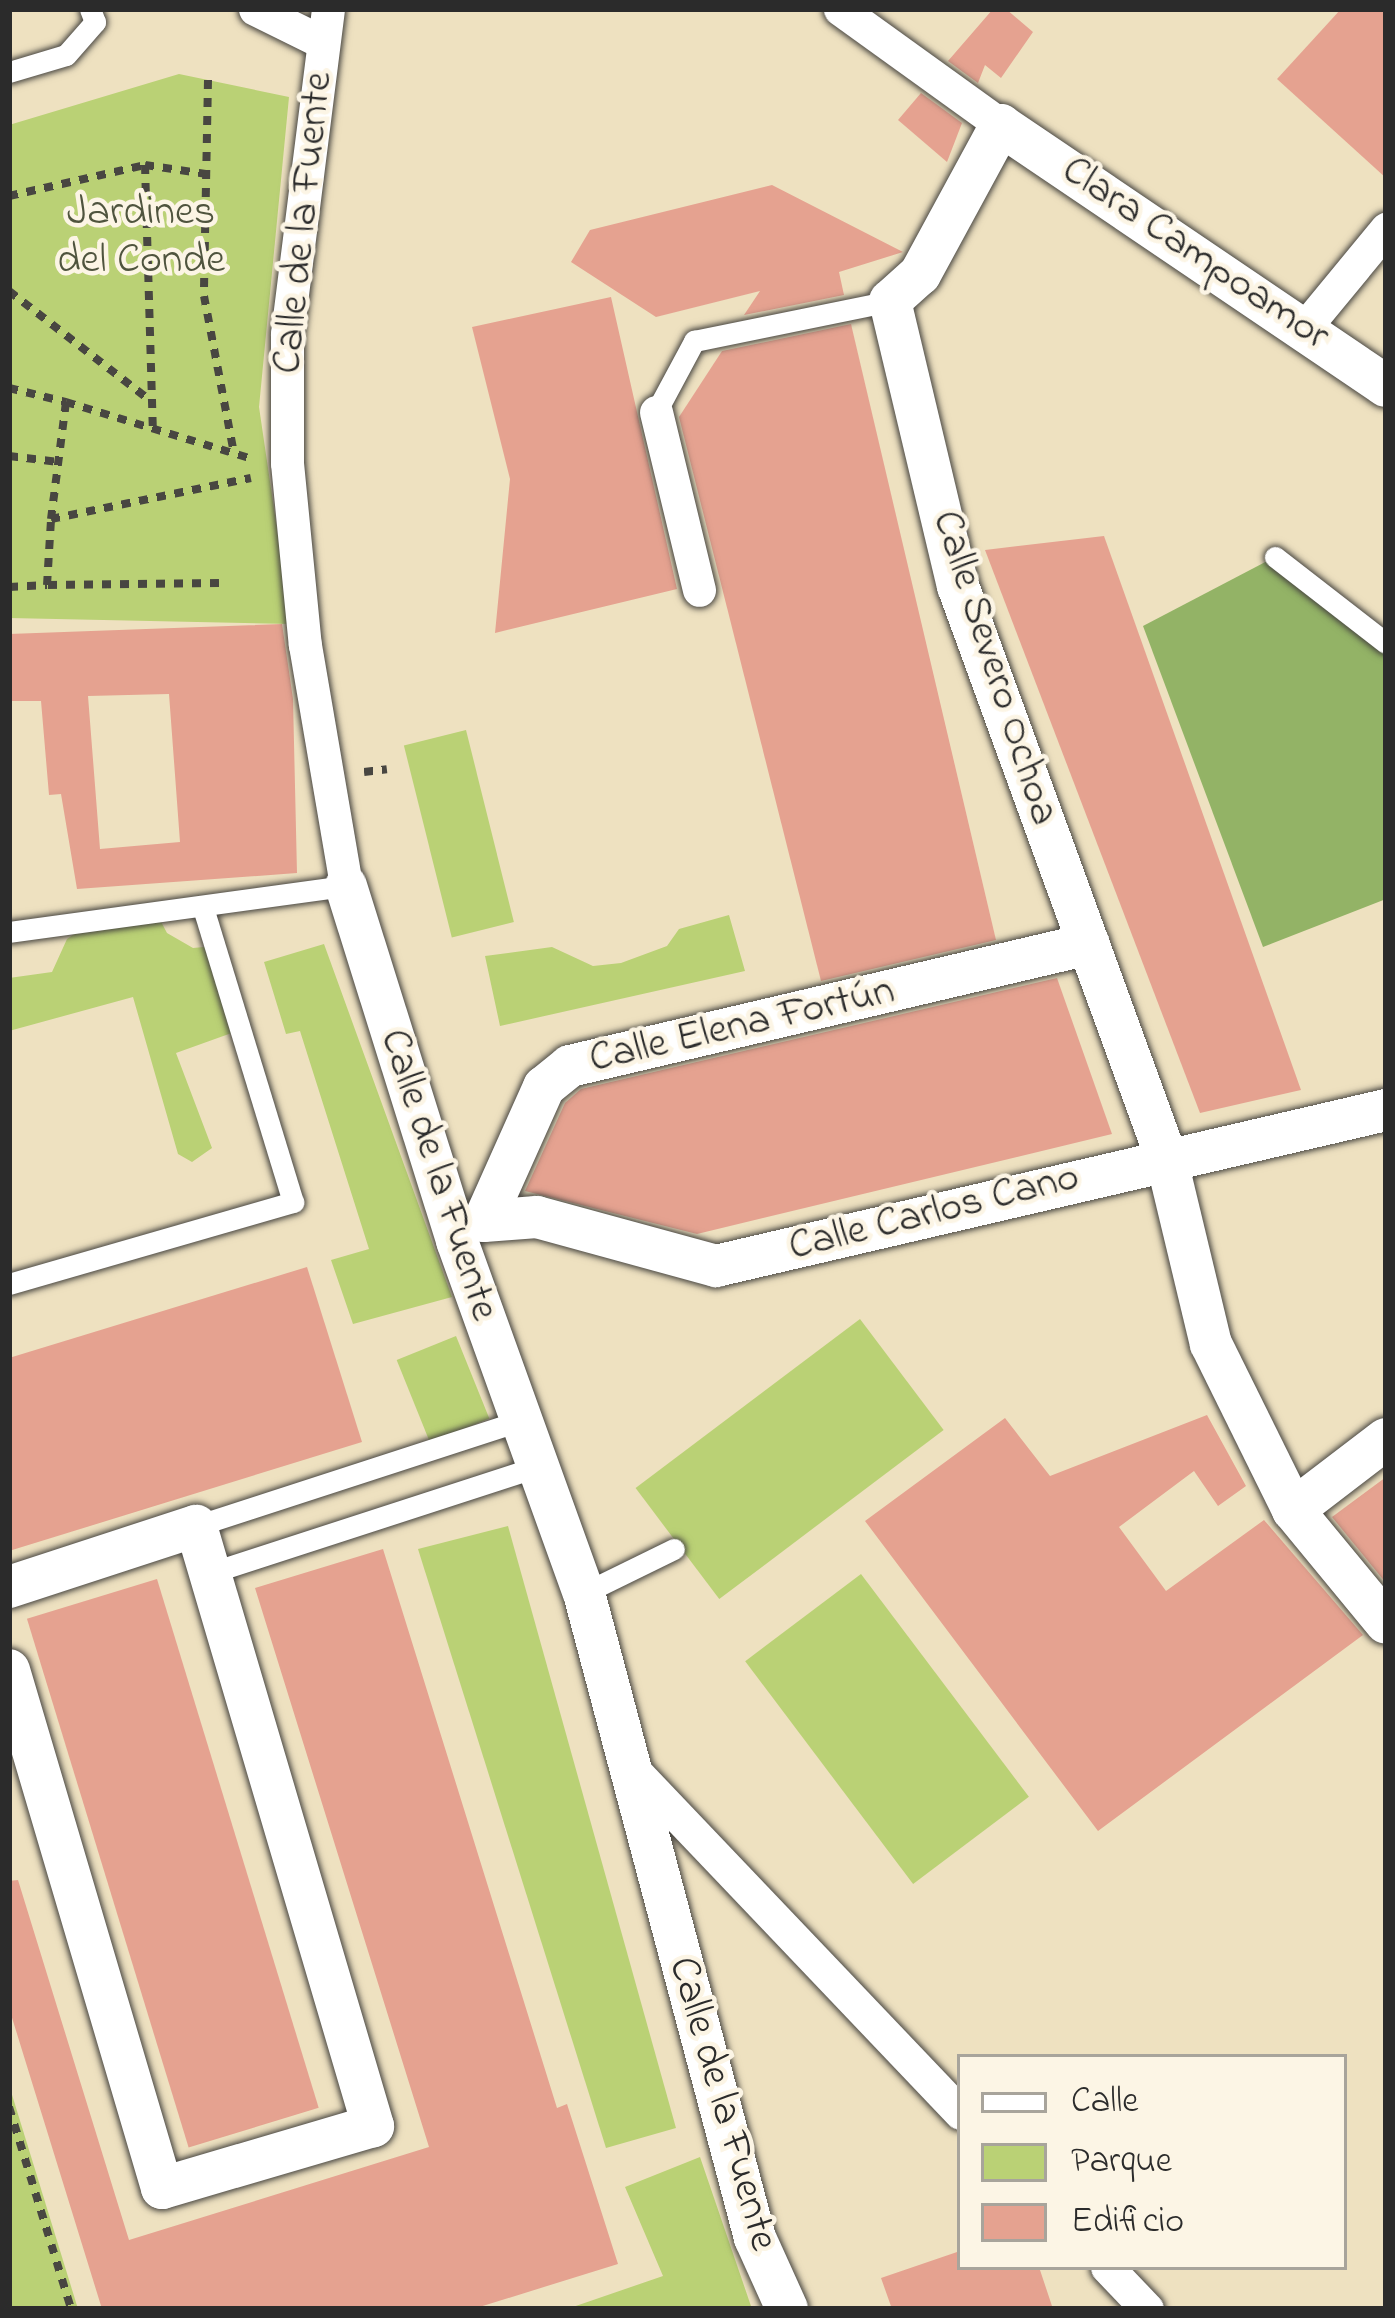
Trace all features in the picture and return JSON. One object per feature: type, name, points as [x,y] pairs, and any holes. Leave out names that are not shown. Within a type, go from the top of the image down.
[{"type":"street","points":[[255,9],[325,25]]},
{"type":"street","points":[[840,9],[1001,125],[920,274],[890,301]]},
{"type":"street","name":"Calle de la Fuente","points":[[325,25],[287,334],[288,470],[304,645],[346,886],[471,1231],[520,1421],[584,1593],[755,2238],[787,2309]]},
{"type":"street","name":"Clara Campoamor","points":[[1001,125],[1306,326],[1386,386]]},
{"type":"street","points":[[1306,326],[1386,229]]},
{"type":"street","name":"Calle Severo Ochoa","points":[[890,301],[958,586],[1166,1157],[1211,1345],[1293,1510],[1386,1623]]},
{"type":"street","points":[[656,412],[699,590]]},
{"type":"street","name":"Calle Elena Fortún","points":[[471,1231],[544,1087],[570,1066],[1089,944]]},
{"type":"street","name":"Calle Carlos Cano","points":[[471,1231],[537,1217],[716,1266],[1166,1157],[1386,1110]]},
{"type":"street","points":[[1293,1510],[1386,1439]]},
{"type":"street","points":[[9,1587],[196,1526],[373,2126],[162,2188],[9,1670]]},
{"type":"street","points":[[630,1766],[957,2110]]},
{"type":"street","points":[[1110,2270],[1147,2309]]},
{"type":"lane","points":[[9,72],[66,55],[95,22],[90,9]]},
{"type":"lane","points":[[656,412],[694,341],[890,301]]},
{"type":"lane","points":[[1275,557],[1386,643]]},
{"type":"lane","points":[[9,932],[346,886]]},
{"type":"lane","points":[[9,1284],[293,1202],[203,908]]},
{"type":"lane","points":[[196,1526],[520,1421]]},
{"type":"lane","points":[[210,1573],[536,1467]]},
{"type":"lane","points":[[584,1593],[674,1549]]},
{"type":"path","points":[[208,80],[204,296],[234,454]]},
{"type":"path","points":[[9,196],[145,165],[207,174]]},
{"type":"path","points":[[145,165],[148,399],[153,429]]},
{"type":"path","points":[[9,291],[148,399]]},
{"type":"path","points":[[9,388],[288,470]]},
{"type":"path","points":[[47,585],[66,402]]},
{"type":"path","points":[[9,456],[58,462]]},
{"type":"path","points":[[51,519],[288,470]]},
{"type":"path","points":[[9,586],[219,583]]},
{"type":"path","points":[[9,2107],[71,2309]]},
{"type":"green space","name":"Jardines del Conde","points":[[179,74],[289,97],[259,407],[291,624],[9,618],[9,125]]},
{"type":"green space","points":[[1275,557],[1386,643],[1386,899],[1263,947],[1143,626]]},
{"type":"green space","points":[[466,730],[514,922],[452,938],[404,745]]},
{"type":"green space","points":[[157,914],[167,933],[193,948],[215,946],[240,1030],[176,1053],[212,1148],[192,1162],[178,1154],[133,997],[9,1031],[9,978],[52,972],[67,939],[91,922]]},
{"type":"green space","points":[[729,915],[745,971],[500,1026],[485,956],[552,947],[593,966],[621,963],[667,946],[679,929]]},
{"type":"green space","points":[[324,944],[452,1297],[353,1324],[331,1260],[369,1249],[300,1031],[286,1034],[264,962]]},
{"type":"green space","points":[[860,1319],[944,1430],[719,1599],[636,1488]]},
{"type":"green space","points":[[456,1336],[489,1419],[430,1442],[397,1360]]},
{"type":"green space","points":[[508,1526],[676,2128],[606,2148],[418,1549]]},
{"type":"green space","points":[[861,1574],[1029,1797],[913,1884],[745,1661]]},
{"type":"green space","points":[[9,2085],[78,2309],[9,2309]]},
{"type":"green space","points":[[700,2157],[752,2309],[567,2309],[663,2276],[625,2187]]},
{"type":"building","points":[[993,9],[1006,9],[1033,32],[1001,78],[985,65],[978,83],[948,61]]},
{"type":"building","points":[[1341,9],[1386,9],[1386,178],[1277,79]]},
{"type":"building","points":[[921,93],[962,123],[947,162],[898,120]]},
{"type":"building","points":[[772,185],[903,252],[839,272],[844,295],[744,315],[760,291],[656,317],[571,262],[590,230]]},
{"type":"building","points":[[611,297],[677,589],[495,633],[510,479],[472,327]]},
{"type":"building","points":[[851,324],[996,940],[821,981],[679,417],[722,351]]},
{"type":"building","points":[[1104,536],[1301,1090],[1200,1113],[985,550]]},
{"type":"building","points":[[282,624],[293,699],[297,873],[77,889],[61,794],[49,795],[41,701],[9,701],[9,634]],"holes":[[[169,694],[180,842],[100,849],[88,696]]]},
{"type":"building","points":[[1057,978],[1112,1134],[697,1234],[525,1191],[565,1103],[581,1089]]},
{"type":"building","points":[[307,1267],[362,1442],[9,1551],[9,1358]]},
{"type":"building","points":[[1207,1415],[1246,1486],[1218,1506],[1194,1471],[1119,1527],[1166,1591],[1264,1520],[1363,1635],[1098,1831],[865,1521],[1005,1418],[1050,1476]]},
{"type":"building","points":[[1386,1477],[1386,1583],[1332,1517]]},
{"type":"building","points":[[383,1549],[557,2108],[567,2104],[618,2264],[473,2309],[102,2309],[9,2008],[9,1881],[18,1880],[129,2240],[429,2147],[255,1588]]},
{"type":"building","points":[[157,1579],[319,2108],[189,2148],[27,1619]]},
{"type":"building","points":[[957,2252],[957,2270],[1040,2270],[1053,2309],[892,2309],[881,2278]]}]
